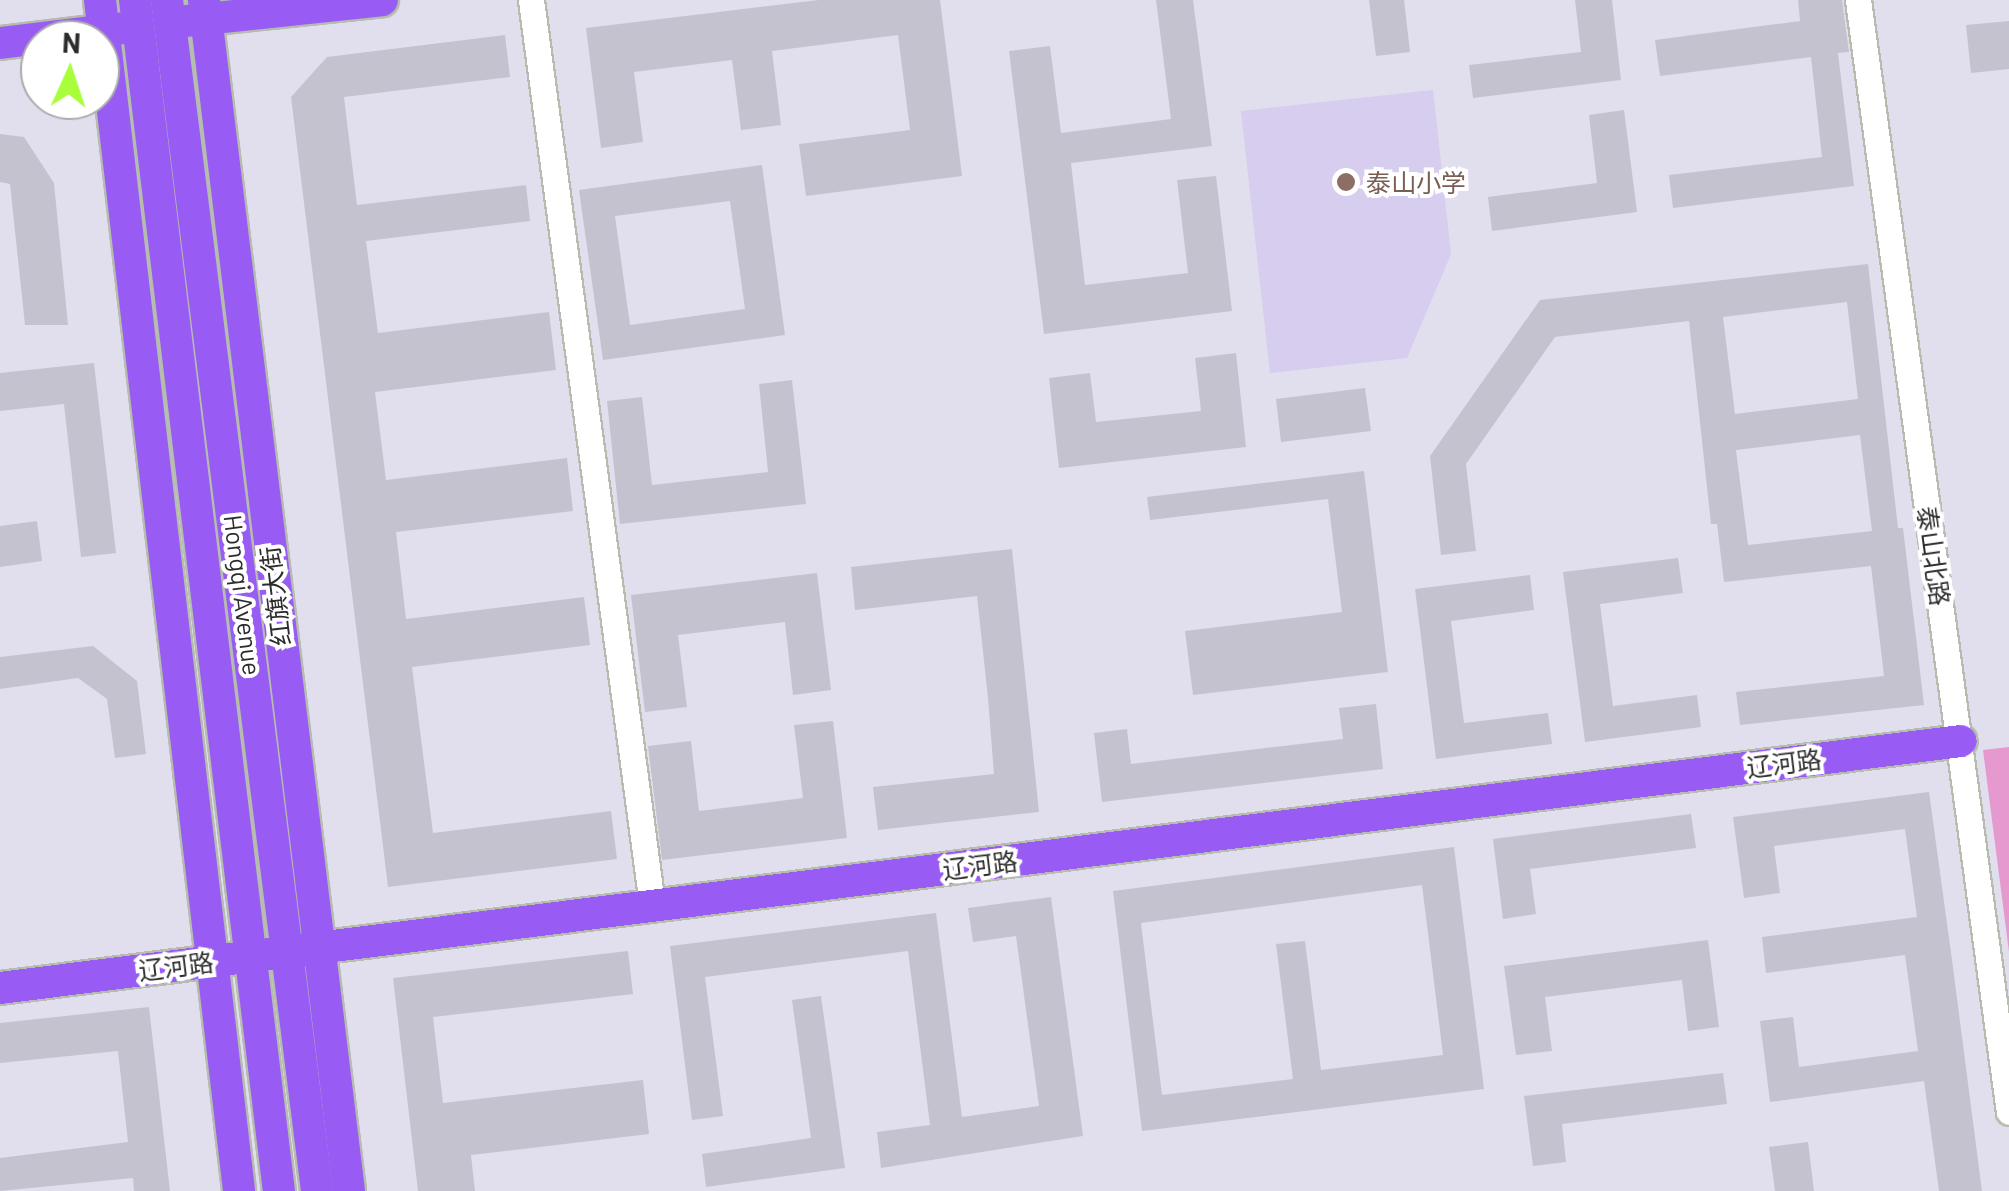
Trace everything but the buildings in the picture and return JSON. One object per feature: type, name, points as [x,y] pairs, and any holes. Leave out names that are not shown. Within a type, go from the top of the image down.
[{"type":"main road","points":[[0,43],[101,15],[382,0]]},
{"type":"main road","name":"红旗大街","points":[[204,9],[302,942],[349,1191]]},
{"type":"main road","name":"Hongqi Avenue","points":[[152,12],[302,942],[316,1191]]},
{"type":"main road","name":"Hongqi Avenue","points":[[152,12],[279,1191]]},
{"type":"main road","points":[[101,15],[240,1191]]},
{"type":"main road","name":"辽河路","points":[[302,942],[650,889],[1958,733]]},
{"type":"main road","name":"辽河路","points":[[0,988],[302,942],[1958,733]]},
{"type":"main road","name":"辽河路","points":[[0,972],[211,954]]},
{"type":"street","points":[[532,0],[650,889]]},
{"type":"street","name":"泰山北路","points":[[1858,0],[2009,1112]]},
{"type":"shaded area","name":"泰山小学","points":[[1433,90],[1451,254],[1407,358],[1270,373],[1241,111]]},
{"type":"shaded area","points":[[2009,747],[2009,952],[1983,750]]},
{"type":"place","name":"泰山小学","points":[[1346,182]]}]
